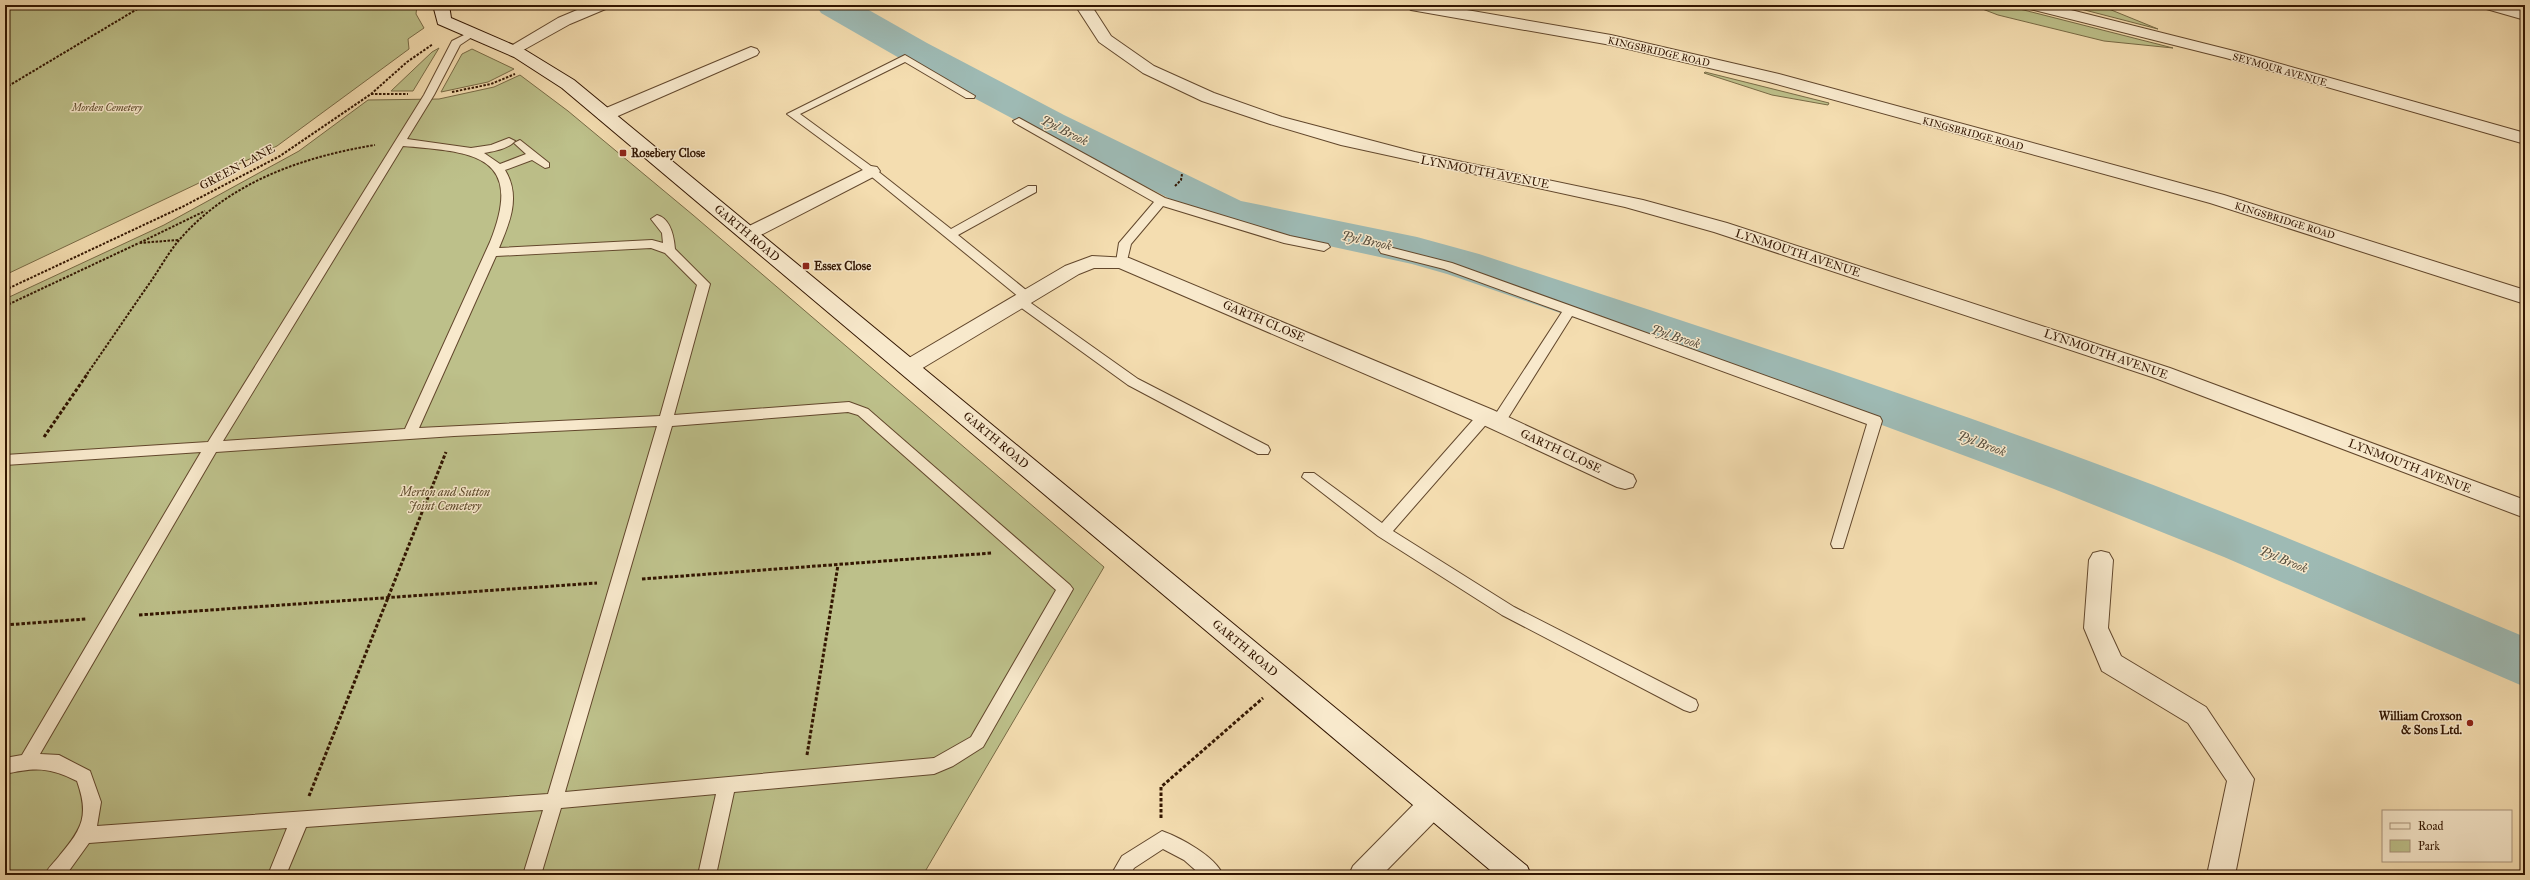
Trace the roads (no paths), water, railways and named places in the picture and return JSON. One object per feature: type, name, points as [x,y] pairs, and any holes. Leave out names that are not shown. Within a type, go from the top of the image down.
[{"type":"street","name":"GARTH ROAD","points":[[441,5],[440,8],[444,21],[465,32],[512,50],[539,64],[605,115],[909,367],[1431,806],[1517,875]]},
{"type":"street","points":[[512,50],[564,21],[602,5]]},
{"type":"street","name":"LYNMOUTH AVENUE","points":[[1083,5],[1084,11],[1096,30],[1126,55],[1166,79],[1228,105],[1359,144],[1409,157],[1580,191],[1711,225],[2120,358],[2248,404],[2525,509]]},
{"type":"street","name":"KINGSBRIDGE ROAD","points":[[1411,5],[1611,40],[1773,78],[2217,199],[2525,297]]},
{"type":"street","name":"SEYMOUR AVENUE","points":[[2032,5],[2232,55],[2525,139]]},
{"type":"street","points":[[2489,5],[2525,15]]},
{"type":"street","points":[[605,115],[751,52]]},
{"type":"street","points":[[748,234],[871,171]]},
{"type":"street","name":"GARTH CLOSE","points":[[909,367],[1072,270],[1092,262],[1122,262],[1491,419],[1625,481]]},
{"type":"street","points":[[2101,560],[2096,628],[2111,662],[2197,715],[2240,779],[2221,875]]},
{"type":"street","points":[[1363,875],[1431,806]]},
{"type":"lane","points":[[27,761],[213,446],[429,94],[456,43],[465,32]]},
{"type":"lane","points":[[970,96],[905,58],[792,114],[871,171],[950,235],[1023,299],[1132,382],[1263,450]]},
{"type":"lane","points":[[1019,121],[1161,201],[1288,240],[1324,247]]},
{"type":"lane","points":[[400,142],[446,146],[470,152],[498,169],[505,182],[508,202],[491,252],[410,433]]},
{"type":"lane","points":[[470,152],[494,148],[515,142],[534,155],[545,165]]},
{"type":"lane","points":[[498,169],[534,155]]},
{"type":"lane","points":[[950,235],[1032,189]]},
{"type":"lane","points":[[1122,262],[1124,243],[1161,201]]},
{"type":"lane","points":[[657,219],[668,233],[669,250]]},
{"type":"lane","points":[[491,252],[652,244],[669,250],[704,284],[620,581],[532,875]]},
{"type":"lane","points":[[1385,250],[1448,266],[1570,309],[1875,421],[1838,544]]},
{"type":"lane","points":[[1383,532],[1491,419],[1570,309]]},
{"type":"lane","points":[[5,460],[410,433],[666,421],[849,407],[863,412],[1065,589],[976,742],[947,761],[934,766],[554,801],[85,835]]},
{"type":"lane","points":[[1309,477],[1383,532],[1508,611],[1690,705]]},
{"type":"lane","points":[[5,766],[27,761],[59,763],[84,776],[93,806],[85,835],[63,868],[54,875]]},
{"type":"lane","points":[[708,875],[727,785]]},
{"type":"lane","points":[[277,875],[300,819]]},
{"type":"lane","points":[[1120,875],[1128,862],[1162,839],[1190,854],[1214,875]]},
{"type":"waterway","name":"Pyl Brook","points":[[834,5],[914,51],[1050,123],[1229,212],[1417,251],[1463,264],[1845,393],[2072,475],[2186,520],[2356,590],[2525,663]]},
{"type":"place","name":"Rosebery Close","points":[[623,153]]},
{"type":"place","name":"Essex Close","points":[[806,266]]},
{"type":"place","name":"William Croxson & Sons Ltd.","points":[[2470,723]]},
{"type":"park label","name":"Morden Cemetery","points":[[107,107]]},
{"type":"park label","name":"Merton and Sutton Joint Cemetery","points":[[445,499]]}]
